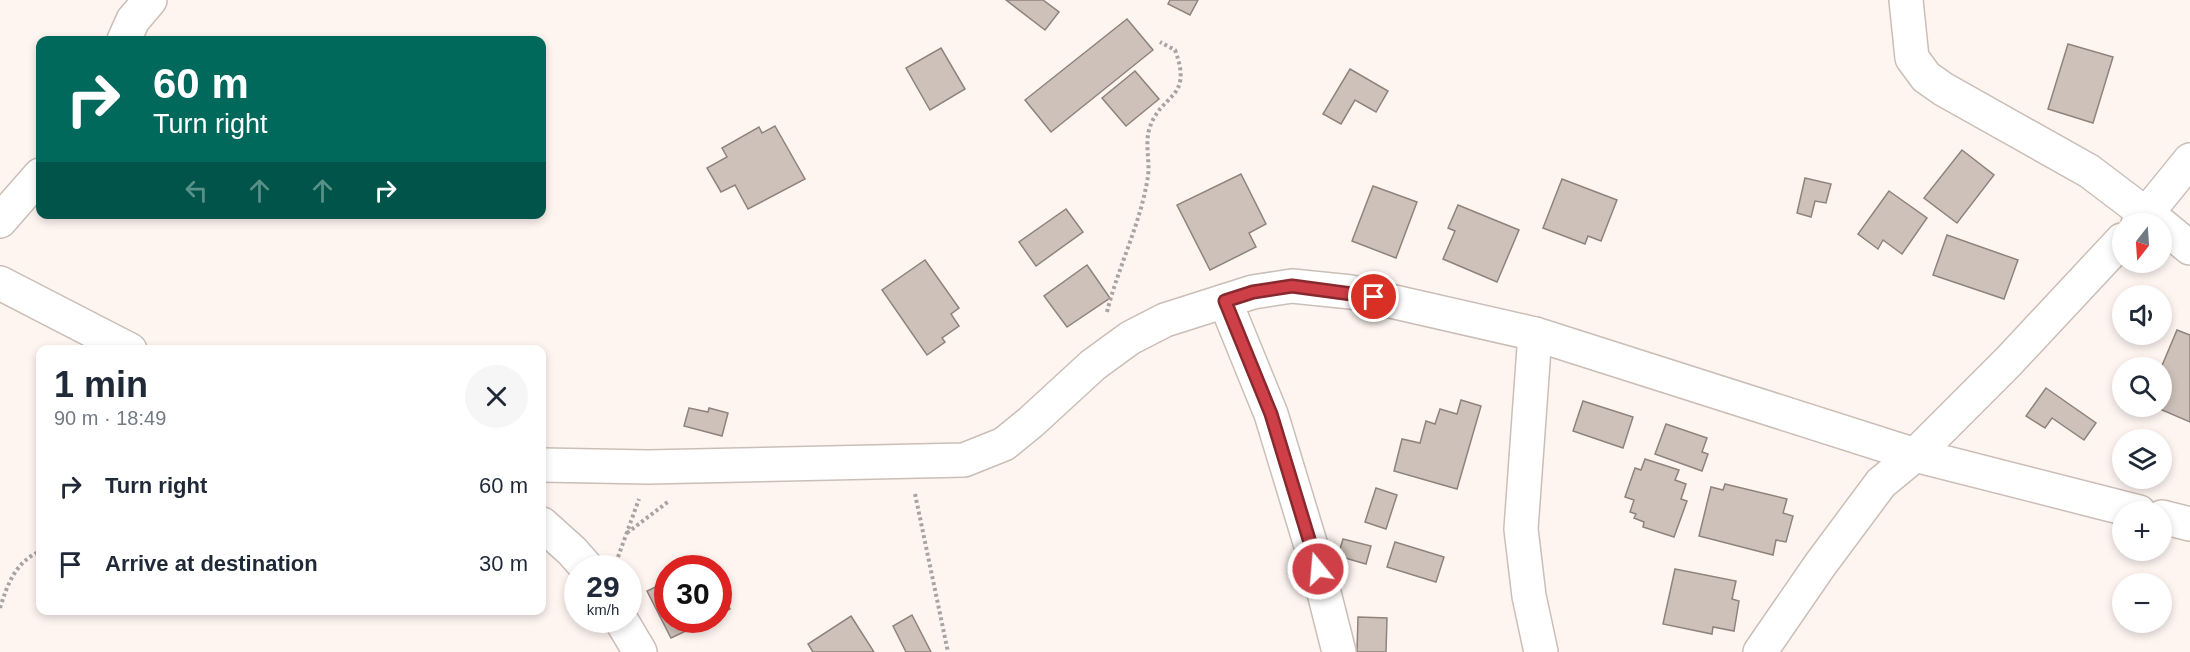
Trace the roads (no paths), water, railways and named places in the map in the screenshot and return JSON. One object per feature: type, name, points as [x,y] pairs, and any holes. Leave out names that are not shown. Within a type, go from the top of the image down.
[{"type":"street","points":[[1906,0],[1912,58],[1926,77],[1943,89],[2089,171],[2141,213]]},
{"type":"street","points":[[2157,213],[2190,159]]},
{"type":"street","points":[[0,221],[36,180]]},
{"type":"street","points":[[2172,236],[2190,248]]},
{"type":"street","points":[[1760,652],[1820,565],[1881,483],[1916,455],[2008,362],[2112,251]]},
{"type":"street","points":[[0,283],[120,345]]},
{"type":"street","points":[[546,465],[648,467],[964,460],[1004,444],[1093,365],[1130,338],[1166,320],[1253,292],[1292,286],[1351,292],[1535,334],[1916,455],[2112,505]]},
{"type":"street","points":[[1225,301],[1271,414],[1318,569],[1339,652]]},
{"type":"street","points":[[1535,334],[1521,529],[1529,596],[1541,652]]},
{"type":"street","points":[[2172,520],[2190,524]]},
{"type":"street","points":[[546,528],[572,551],[581,555]]},
{"type":"street","points":[[629,633],[640,652]]}]
